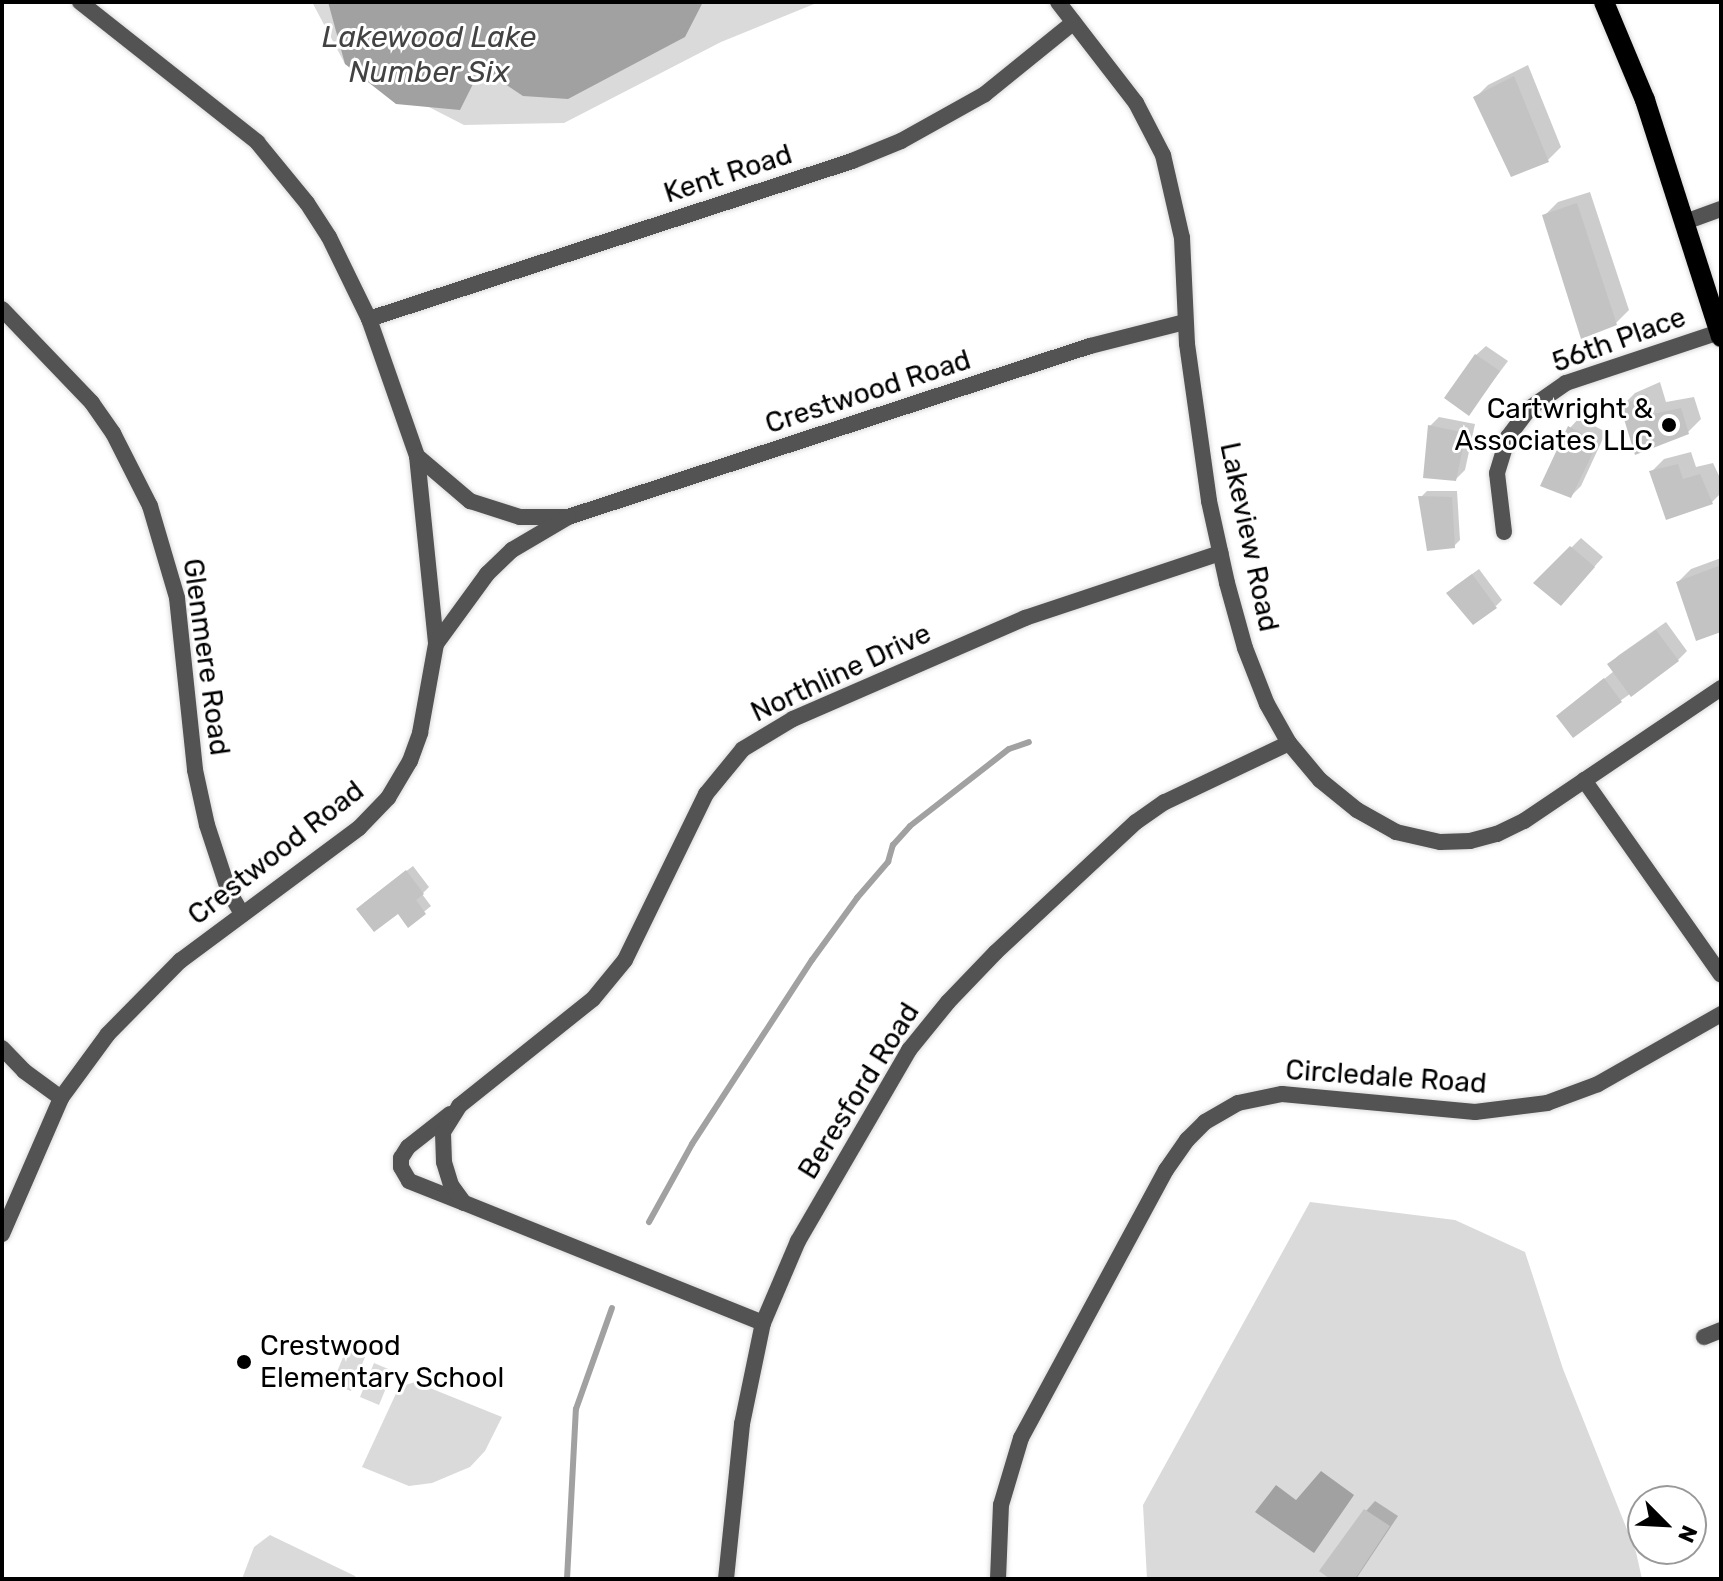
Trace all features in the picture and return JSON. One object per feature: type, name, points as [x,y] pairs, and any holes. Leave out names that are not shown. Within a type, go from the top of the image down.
[{"type":"main road","points":[[1604,2],[1645,100],[1720,334]]},
{"type":"street","points":[[80,2],[257,142],[307,203],[329,237],[369,319],[417,456],[436,644]]},
{"type":"street","name":"Lakeview Road","points":[[1058,2],[1136,103],[1163,155],[1182,238],[1185,322],[1220,553],[1245,648],[1267,704],[1289,743],[1320,780],[1357,810],[1396,832],[1440,842],[1470,841],[1497,834],[1721,688]]},
{"type":"street","name":"Kent Road","points":[[369,319],[852,161],[901,141],[985,94],[1074,22]]},
{"type":"street","points":[[1685,222],[1721,209]]},
{"type":"street","name":"Glenmere Road","points":[[2,309],[92,403],[113,433],[150,506],[177,598],[186,702],[201,798],[220,867],[242,914]]},
{"type":"street","name":"Crestwood Road","points":[[2,1234],[61,1098],[135,1003],[180,961],[359,828],[388,798],[410,761],[420,733],[436,644],[487,574],[512,550],[568,517],[1090,346],[1185,322]]},
{"type":"street","name":"56th Place","points":[[1504,532],[1497,473],[1508,437],[1530,408],[1566,383],[1720,334]]},
{"type":"street","name":"Crestwood Road","points":[[417,456],[458,494],[482,506],[520,517],[568,517]]},
{"type":"street","name":"Northline Drive","points":[[763,1323],[409,1181],[401,1167],[401,1158],[408,1147],[593,999],[625,960],[706,794],[743,749],[793,719],[1025,618],[1220,553]]},
{"type":"street","name":"Beresford Road","points":[[726,1579],[742,1424],[763,1323],[798,1241],[896,1070],[948,1002],[1136,822],[1165,802],[1289,743]]},
{"type":"street","points":[[1584,780],[1721,975]]},
{"type":"street","name":"Circledale Road","points":[[998,1579],[1001,1505],[1021,1438],[1166,1170],[1187,1140],[1205,1122],[1238,1103],[1282,1094],[1475,1112],[1547,1103],[1598,1084],[1721,1014]]},
{"type":"street","points":[[2,1048],[24,1071],[61,1098]]},
{"type":"street","name":"Northline Drive","points":[[459,1106],[443,1132],[442,1146],[451,1185],[464,1203]]},
{"type":"street","points":[[1704,1337],[1721,1330]]},
{"type":"shaded area","name":"Lakewood Lake Number Six","points":[[312,2],[819,2],[721,42],[564,123],[464,125],[345,64]]},
{"type":"shaded area","points":[[1310,1202],[1455,1220],[1525,1252],[1563,1369],[1627,1529],[1627,1565],[1639,1565],[1642,1579],[1147,1579],[1143,1505]]},
{"type":"shaded area","points":[[346,1350],[365,1357],[351,1391],[332,1384]]},
{"type":"shaded area","points":[[374,1363],[393,1371],[379,1405],[360,1397]]},
{"type":"shaded area","points":[[415,1382],[502,1417],[485,1451],[470,1467],[432,1483],[409,1486],[362,1467],[399,1387]]},
{"type":"shaded area","points":[[270,1535],[357,1579],[242,1579],[254,1547]]},
{"type":"water","name":"Lakewood Lake Number Six","points":[[328,2],[703,2],[685,37],[568,99],[523,96],[481,68],[460,110],[396,104],[345,64]]},
{"type":"water","points":[[1321,1471],[1354,1495],[1314,1553],[1255,1512],[1276,1485],[1296,1500]]},
{"type":"building","points":[[1514,76],[1549,162],[1511,177],[1473,97]]},
{"type":"building","points":[[1577,203],[1617,325],[1581,339],[1542,215]]},
{"type":"building","points":[[1475,354],[1500,371],[1469,416],[1444,398]]},
{"type":"building","points":[[1647,394],[1653,414],[1681,408],[1689,434],[1635,455],[1620,406]]},
{"type":"building","points":[[1428,425],[1466,433],[1456,481],[1423,478]]},
{"type":"building","points":[[1568,426],[1598,442],[1571,498],[1540,486]]},
{"type":"building","points":[[1678,464],[1683,479],[1700,474],[1713,504],[1666,520],[1649,471]]},
{"type":"building","points":[[1418,496],[1452,497],[1455,548],[1427,551]]},
{"type":"building","points":[[1570,546],[1595,567],[1561,606],[1533,583]]},
{"type":"building","points":[[1721,565],[1721,632],[1696,641],[1676,582]]},
{"type":"building","points":[[1472,574],[1497,608],[1473,625],[1446,593]]},
{"type":"building","points":[[1656,630],[1679,661],[1631,697],[1607,664]]},
{"type":"building","points":[[1604,678],[1622,702],[1573,738],[1556,716]]},
{"type":"building","points":[[406,870],[424,894],[416,900],[426,914],[408,928],[398,914],[374,932],[356,909]]},
{"type":"building","points":[[1364,1509],[1390,1526],[1355,1579],[1330,1579],[1319,1571]]},
{"type":"waterway","points":[[649,1222],[692,1144],[812,960],[857,898],[888,862],[893,845],[910,826],[1009,749],[1029,742]]},
{"type":"waterway","points":[[567,1579],[576,1409],[612,1308]]},
{"type":"place","name":"Cartwright & Associates LLC","points":[[1669,425]]},
{"type":"place","name":"Crestwood Elementary School","points":[[244,1362]]}]
